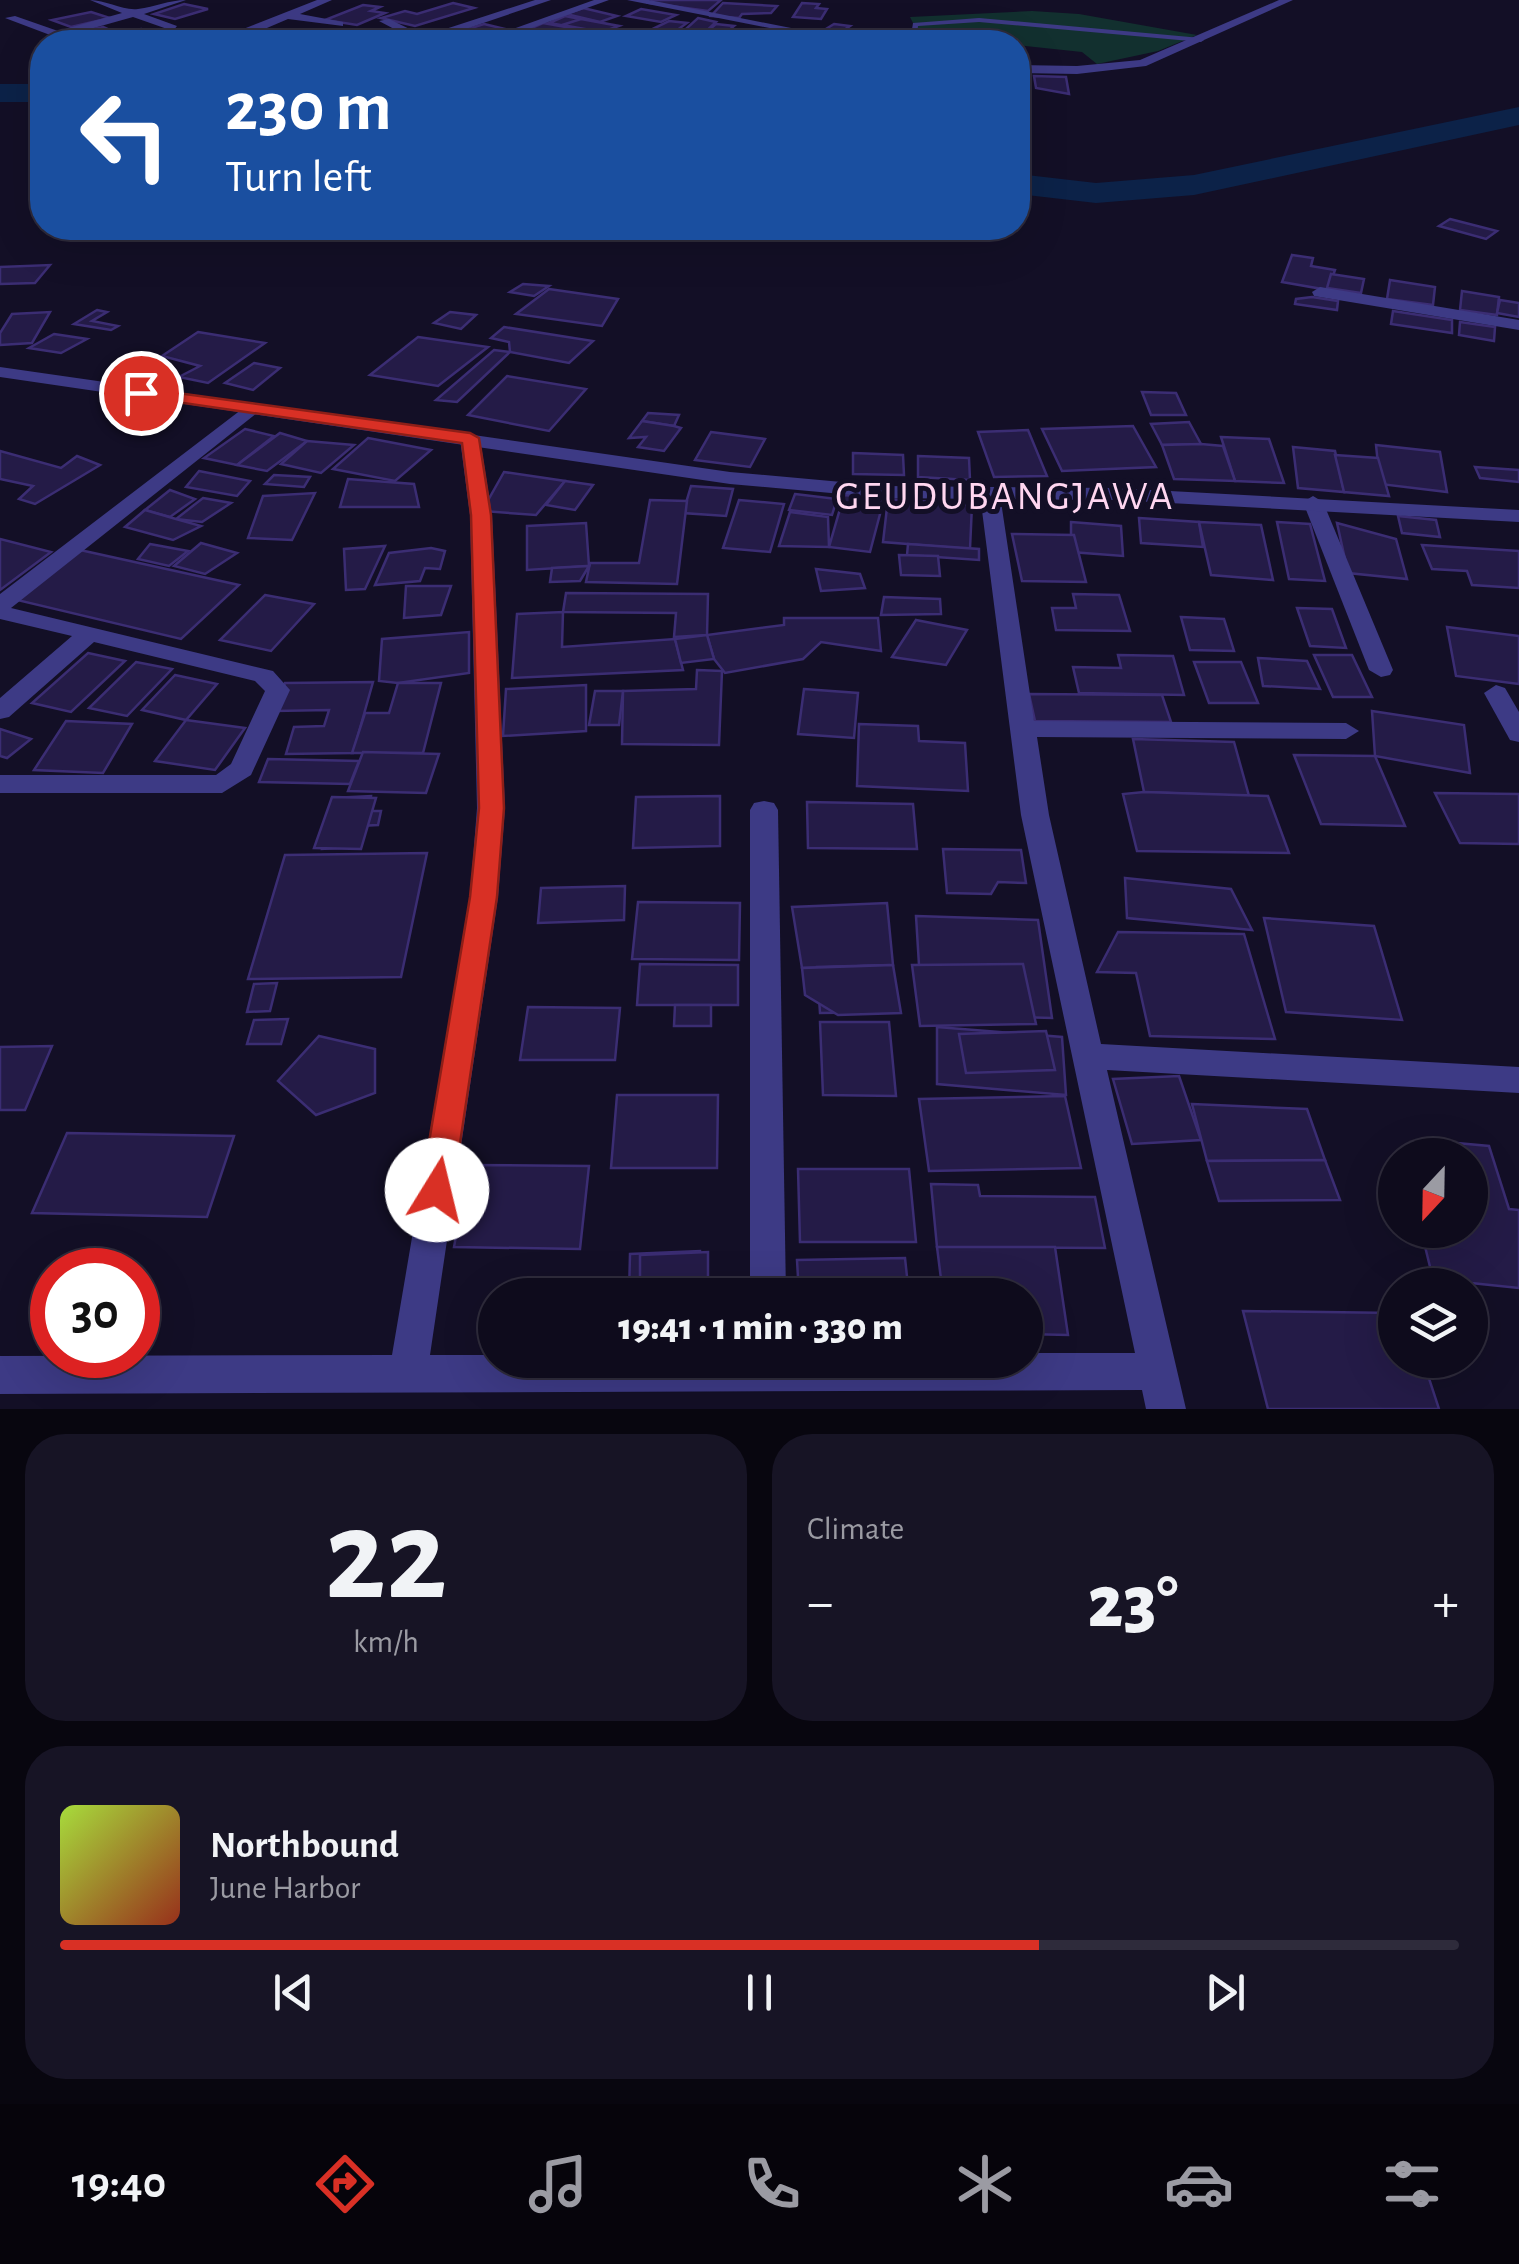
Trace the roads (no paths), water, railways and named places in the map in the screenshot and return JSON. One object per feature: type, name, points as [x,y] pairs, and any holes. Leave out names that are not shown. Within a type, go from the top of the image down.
[{"type":"street","points":[[95,0],[173,28]]},
{"type":"street","points":[[74,30],[180,0]]},
{"type":"street","points":[[252,30],[327,0]]},
{"type":"street","points":[[454,30],[546,0]]},
{"type":"street","points":[[520,30],[604,0]]},
{"type":"street","points":[[632,0],[792,30]]},
{"type":"street","points":[[1030,69],[1078,70],[1160,58],[1288,0]]},
{"type":"street","points":[[285,15],[339,24]]},
{"type":"street","points":[[10,18],[41,30]]},
{"type":"street","points":[[384,21],[400,30]]},
{"type":"street","points":[[1320,292],[1519,325]]},
{"type":"street","points":[[0,372],[730,478],[825,488],[1313,502],[1519,516]]},
{"type":"street","points":[[0,604],[250,410]]},
{"type":"street","points":[[408,1374],[484,897],[492,808],[481,515],[470,438]]},
{"type":"street","points":[[990,495],[1036,815],[1166,1409]]},
{"type":"street","points":[[1313,502],[1381,670]]},
{"type":"street","points":[[0,612],[264,676],[278,690],[242,770],[234,779],[211,786],[0,784]]},
{"type":"street","points":[[0,711],[90,632]]},
{"type":"street","points":[[1496,693],[1519,734]]},
{"type":"street","points":[[1023,729],[1346,731]]},
{"type":"street","points":[[764,810],[768,1278]]},
{"type":"street","points":[[1088,1056],[1519,1080]]},
{"type":"street","points":[[1043,1370],[1158,1371]]},
{"type":"street","points":[[0,1375],[478,1373]]},
{"type":"lane","points":[[914,30],[915,24],[965,20],[1200,40]]},
{"type":"waterway","points":[[0,93],[30,93]]},
{"type":"waterway","points":[[1030,185],[1096,193],[1194,185],[1519,116]]},
{"type":"district","name":"GEUDUBANGJAWA","points":[[1005,495]]}]
